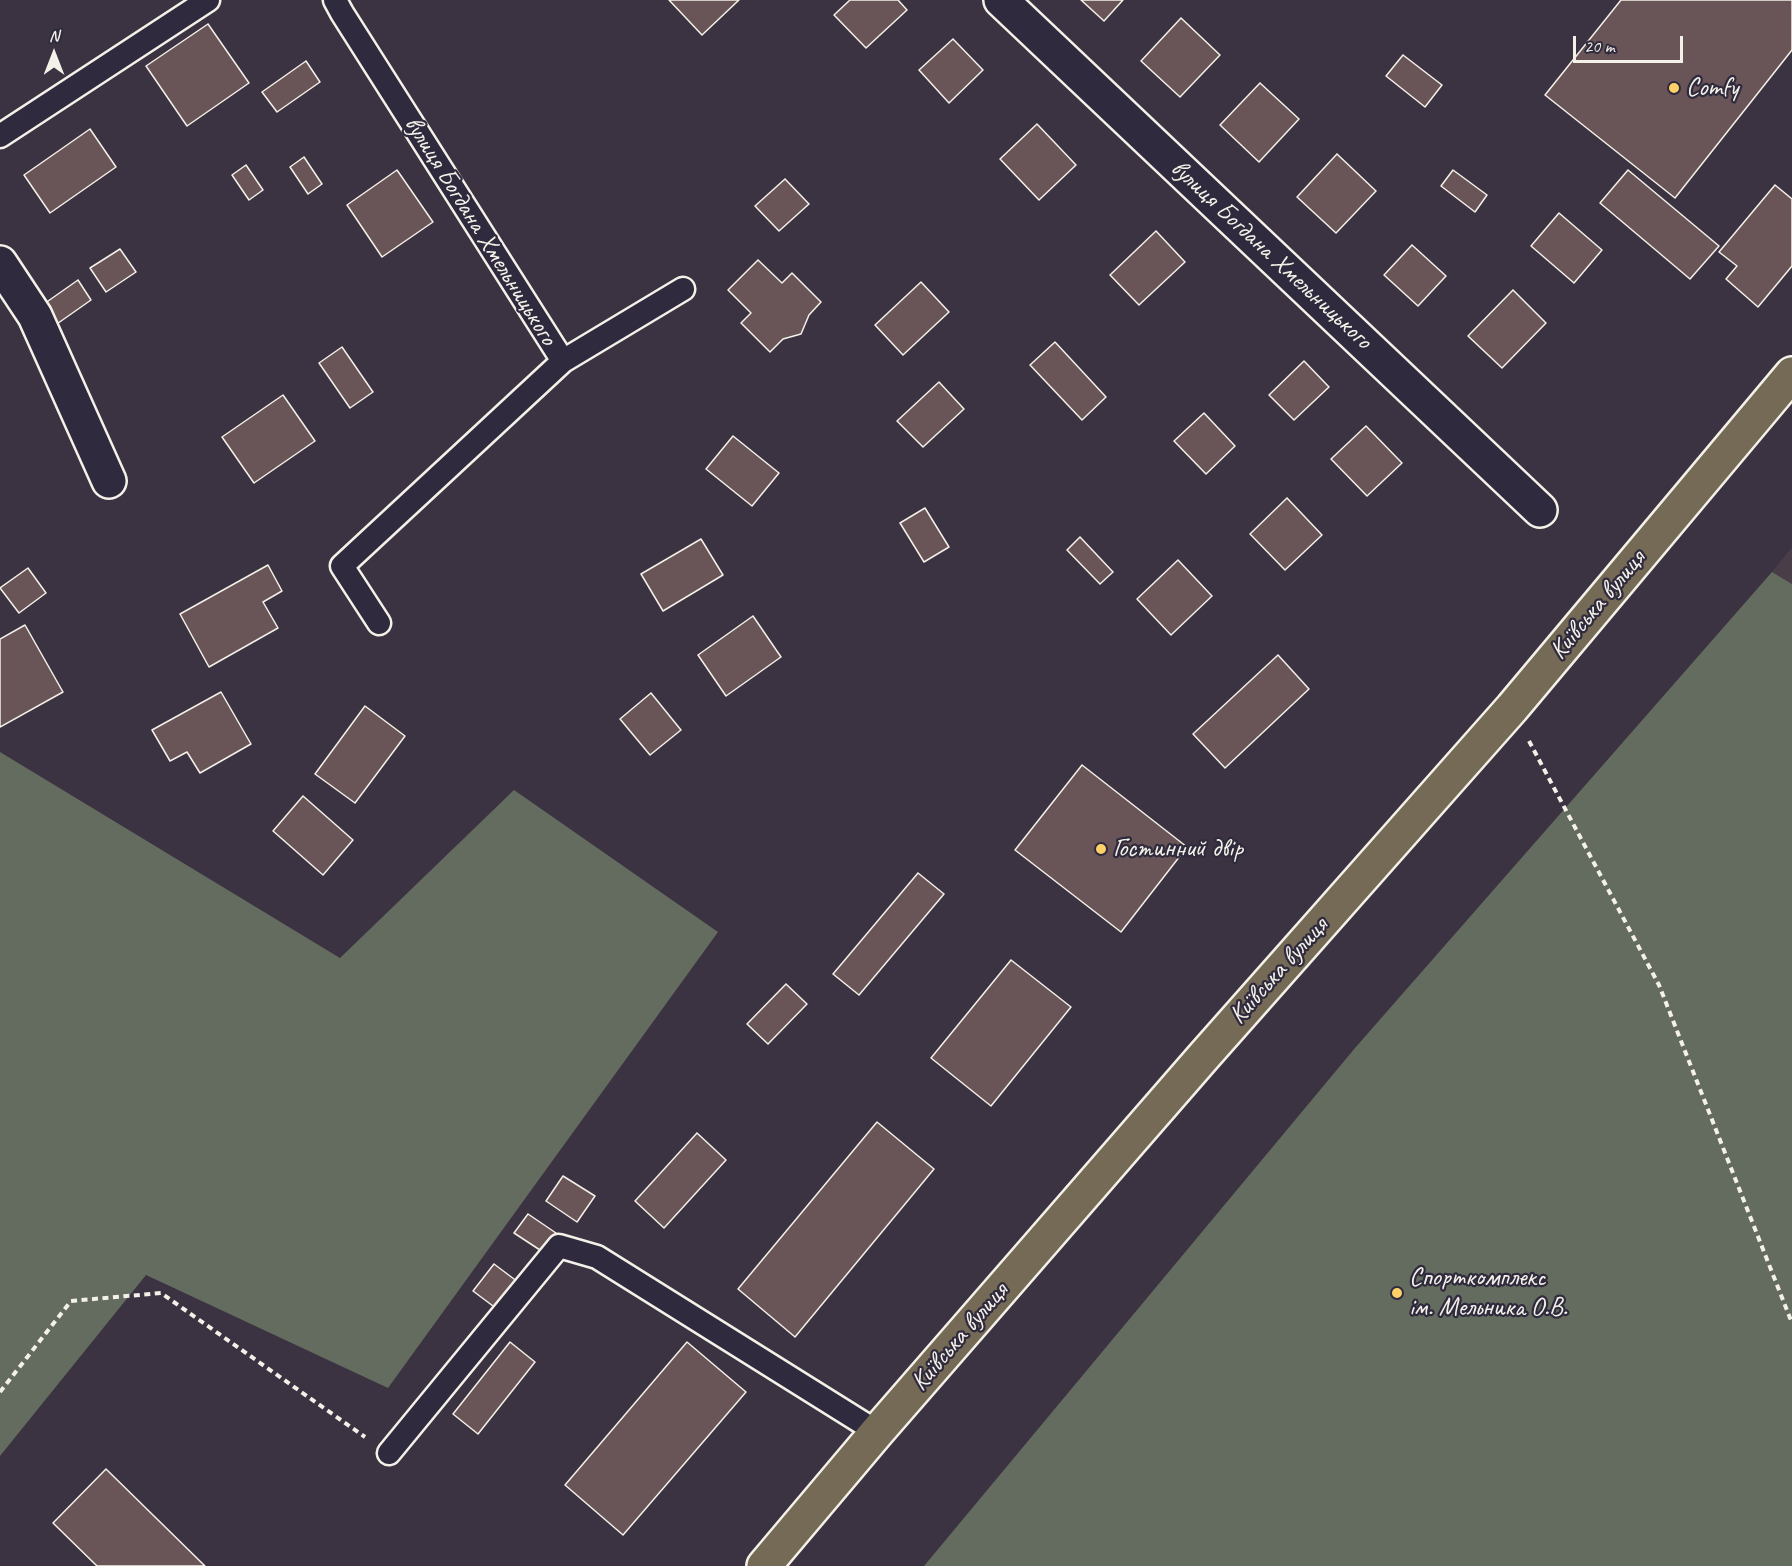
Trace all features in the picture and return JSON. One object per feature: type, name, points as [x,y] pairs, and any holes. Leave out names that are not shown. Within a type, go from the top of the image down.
[{"type":"main road","name":"Київська вулиця","points":[[764,1566],[877,1432],[1204,1056],[1512,708],[1792,374]]},
{"type":"street","name":"вулиця Богдана Хмельницького","points":[[1001,0],[1540,510]]},
{"type":"street","points":[[0,263],[35,316],[109,481]]},
{"type":"lane","points":[[0,136],[208,0]]},
{"type":"lane","name":"вулиця Богдана Хмельницького","points":[[335,0],[563,361],[342,566],[379,623]]},
{"type":"lane","points":[[563,361],[683,289]]},
{"type":"lane","points":[[389,1454],[559,1246],[597,1257],[877,1432]]},
{"type":"path","points":[[1512,708],[1659,985],[1792,1323]]},
{"type":"path","points":[[0,1392],[71,1301],[161,1293],[389,1454]]},
{"type":"shaded area","points":[[1792,547],[1792,584],[1772,572]]},
{"type":"shaded area","points":[[1772,572],[1792,584],[1792,1566],[924,1566],[1355,1048]]},
{"type":"shaded area","points":[[0,752],[340,958],[514,790],[718,932],[388,1388],[146,1275],[0,1456]]},
{"type":"building","points":[[669,0],[739,0],[702,35]]},
{"type":"building","points":[[850,0],[898,0],[907,10],[866,48],[834,15]]},
{"type":"building","points":[[1081,0],[1123,0],[1104,21]]},
{"type":"building","points":[[1621,0],[1792,0],[1792,50],[1675,198],[1545,95]]},
{"type":"building","points":[[1181,18],[1220,55],[1180,97],[1141,61]]},
{"type":"building","points":[[208,24],[249,83],[187,126],[146,66]]},
{"type":"building","points":[[953,39],[983,70],[949,103],[919,70]]},
{"type":"building","points":[[1403,55],[1442,85],[1425,107],[1386,76]]},
{"type":"building","points":[[306,61],[320,82],[277,112],[262,92]]},
{"type":"building","points":[[1260,83],[1299,119],[1259,162],[1220,125]]},
{"type":"building","points":[[1037,124],[1076,165],[1039,200],[1000,159]]},
{"type":"building","points":[[90,129],[116,167],[50,213],[24,175]]},
{"type":"building","points":[[1337,154],[1376,191],[1336,233],[1297,197]]},
{"type":"building","points":[[304,157],[322,184],[308,194],[290,167]]},
{"type":"building","points":[[246,165],[263,190],[249,200],[232,175]]},
{"type":"building","points":[[397,170],[433,222],[382,257],[347,205]]},
{"type":"building","points":[[1453,170],[1487,195],[1475,212],[1441,186]]},
{"type":"building","points":[[1628,170],[1719,246],[1690,279],[1600,203]]},
{"type":"building","points":[[785,179],[809,204],[779,231],[755,206]]},
{"type":"building","points":[[1775,185],[1792,199],[1792,266],[1758,307],[1726,279],[1737,266],[1719,252]]},
{"type":"building","points":[[1559,213],[1602,250],[1574,283],[1531,246]]},
{"type":"building","points":[[1156,231],[1185,262],[1139,305],[1110,275]]},
{"type":"building","points":[[1412,245],[1446,276],[1418,306],[1384,275]]},
{"type":"building","points":[[120,249],[136,272],[106,292],[90,268]]},
{"type":"building","points":[[758,260],[782,283],[792,273],[821,302],[809,315],[801,334],[783,339],[770,352],[741,323],[751,313],[728,290]]},
{"type":"building","points":[[78,280],[91,300],[54,326],[41,306]]},
{"type":"building","points":[[921,282],[949,312],[903,355],[875,325]]},
{"type":"building","points":[[1513,290],[1546,323],[1502,368],[1468,336]]},
{"type":"building","points":[[1055,342],[1106,397],[1082,420],[1030,365]]},
{"type":"building","points":[[342,347],[373,392],[350,408],[319,363]]},
{"type":"building","points":[[1304,361],[1329,387],[1294,420],[1269,395]]},
{"type":"building","points":[[939,382],[964,409],[923,447],[897,421]]},
{"type":"building","points":[[283,395],[315,441],[254,483],[222,437]]},
{"type":"building","points":[[1204,413],[1235,446],[1206,474],[1174,441]]},
{"type":"building","points":[[1366,426],[1402,463],[1367,496],[1331,459]]},
{"type":"building","points":[[733,436],[779,473],[752,506],[706,469]]},
{"type":"building","points":[[1287,498],[1322,535],[1285,570],[1250,534]]},
{"type":"building","points":[[925,508],[949,547],[924,562],[900,523]]},
{"type":"building","points":[[1080,537],[1113,572],[1100,584],[1067,550]]},
{"type":"building","points":[[701,539],[723,575],[663,611],[641,574]]},
{"type":"building","points":[[1178,560],[1212,596],[1171,635],[1137,599]]},
{"type":"building","points":[[268,565],[282,591],[263,602],[278,628],[209,667],[180,614]]},
{"type":"building","points":[[28,568],[46,593],[19,613],[0,588]]},
{"type":"building","points":[[753,616],[781,657],[726,696],[698,655]]},
{"type":"building","points":[[25,625],[63,692],[0,727],[0,639]]},
{"type":"building","points":[[1278,655],[1309,689],[1225,768],[1193,734]]},
{"type":"building","points":[[221,692],[251,744],[200,773],[187,752],[170,761],[152,730]]},
{"type":"building","points":[[651,693],[681,730],[650,755],[620,719]]},
{"type":"building","points":[[365,706],[405,736],[355,803],[315,774]]},
{"type":"building","name":"Гостинний двір","points":[[1082,765],[1187,847],[1121,932],[1015,850]]},
{"type":"building","points":[[303,796],[353,840],[323,875],[273,831]]},
{"type":"building","points":[[918,873],[944,894],[859,995],[833,974]]},
{"type":"building","points":[[1011,960],[1071,1007],[991,1106],[931,1058]]},
{"type":"building","points":[[786,984],[807,1004],[768,1044],[747,1024]]},
{"type":"building","points":[[877,1122],[934,1169],[795,1337],[738,1289]]},
{"type":"building","points":[[697,1133],[726,1160],[664,1228],[635,1201]]},
{"type":"building","points":[[563,1176],[595,1196],[577,1222],[546,1201]]},
{"type":"building","points":[[528,1214],[556,1233],[543,1252],[514,1233]]},
{"type":"building","points":[[494,1264],[518,1282],[497,1309],[473,1291]]},
{"type":"building","points":[[510,1342],[535,1362],[478,1434],[453,1414]]},
{"type":"building","points":[[687,1342],[746,1392],[623,1535],[565,1485]]},
{"type":"building","points":[[106,1469],[205,1566],[97,1566],[53,1523]]},
{"type":"place","name":"Comfy","points":[[1674,88]]},
{"type":"place","name":"Гостинний двір","points":[[1101,849]]},
{"type":"place","name":"Спорткомплекс ім. Мельника О.В.","points":[[1397,1293]]}]
